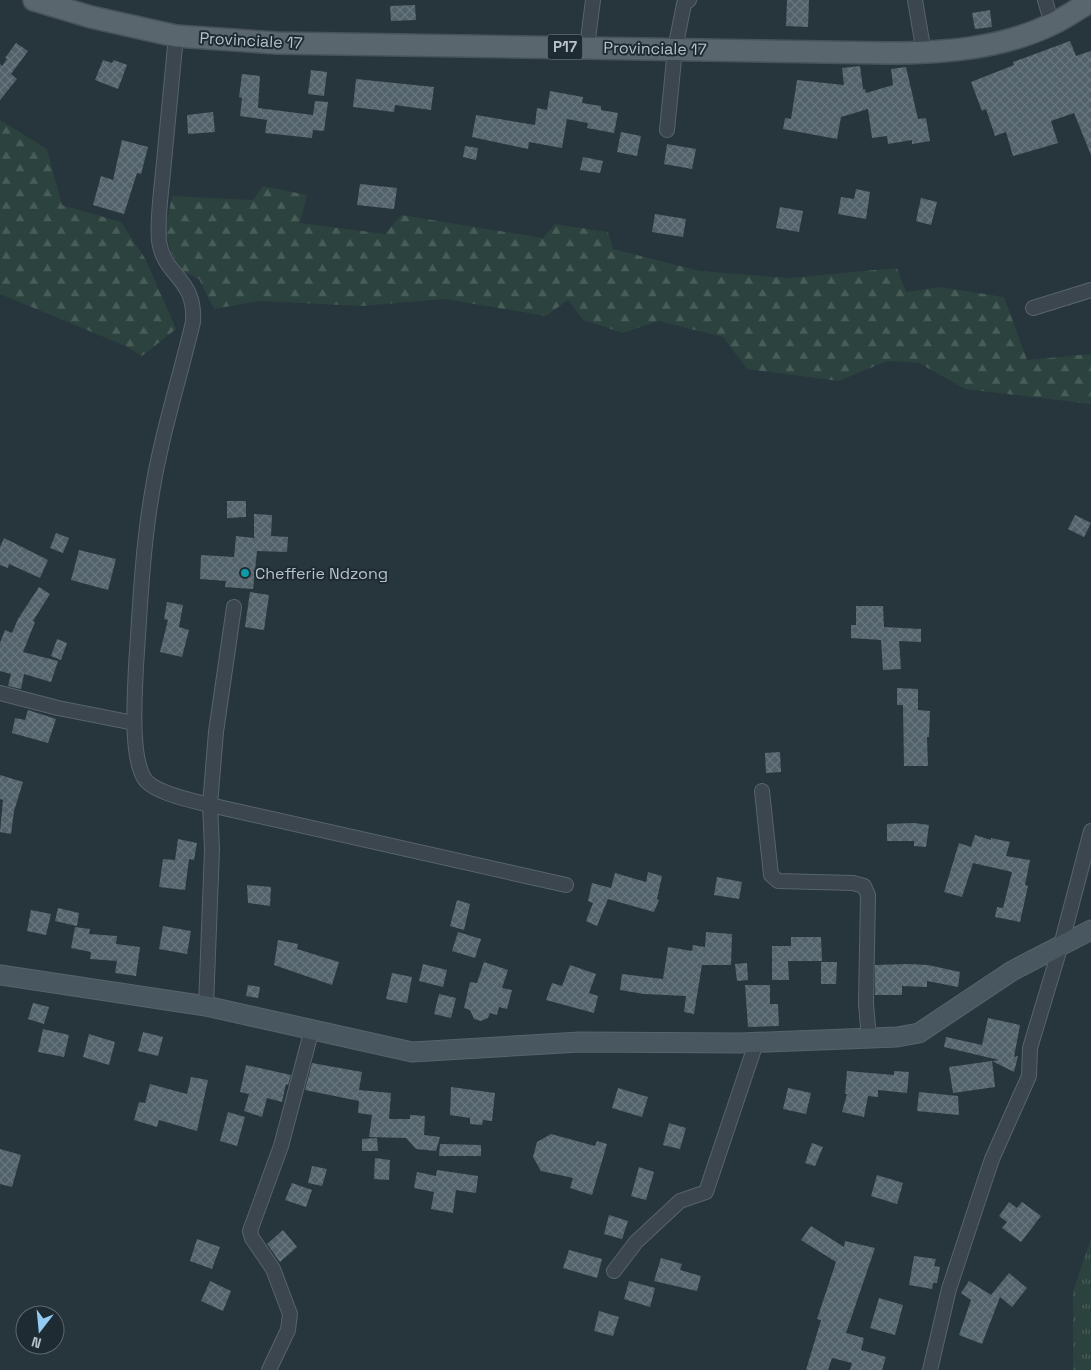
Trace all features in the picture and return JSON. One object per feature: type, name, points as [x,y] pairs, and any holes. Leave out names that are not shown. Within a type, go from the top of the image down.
[{"type":"main road","name":"Provinciale 17","points":[[34,0],[90,17],[176,36],[277,43],[924,53],[1002,42],[1052,24],[1091,1]]},
{"type":"street","points":[[586,47],[593,0]]},
{"type":"street","points":[[915,0],[924,53]]},
{"type":"street","points":[[1045,0],[1052,24]]},
{"type":"street","points":[[667,130],[675,49],[686,1]]},
{"type":"street","points":[[176,36],[159,239],[162,253],[169,266],[189,291],[194,314],[151,497],[144,544],[134,724],[140,770],[145,780],[161,790],[210,805],[566,886]]},
{"type":"street","points":[[1033,308],[1091,290]]},
{"type":"street","points":[[206,1006],[212,849],[210,805],[216,732],[234,607]]},
{"type":"street","points":[[0,693],[58,708],[134,724]]},
{"type":"street","points":[[762,791],[771,875],[778,881],[853,883],[864,886],[868,895],[866,1004],[869,1039]]},
{"type":"street","points":[[930,1370],[949,1289],[986,1177],[1029,1076],[1030,1048],[1061,945],[1091,831]]},
{"type":"street","points":[[0,975],[206,1006],[412,1052],[580,1042],[756,1043],[896,1038],[920,1033],[1012,971],[1091,930]]},
{"type":"street","points":[[270,1370],[288,1330],[290,1314],[272,1269],[252,1238],[250,1231],[281,1146],[312,1029]]},
{"type":"street","points":[[614,1271],[636,1242],[680,1201],[706,1192],[756,1043]]},
{"type":"green space","points":[[0,120],[47,149],[62,205],[121,222],[146,260],[176,329],[142,356],[123,345],[0,294]]},
{"type":"green space","points":[[263,186],[307,195],[300,223],[385,234],[401,215],[543,238],[555,224],[608,232],[613,249],[700,271],[788,278],[897,268],[906,292],[940,287],[1004,297],[1027,360],[1091,354],[1091,404],[965,389],[919,363],[887,361],[839,381],[747,369],[723,337],[658,321],[623,333],[583,320],[568,300],[546,316],[445,299],[361,306],[259,301],[214,309],[199,279],[182,271],[171,252],[165,231],[172,196],[253,200]]},
{"type":"green space","points":[[1091,1238],[1091,1370],[1073,1370],[1073,1291]]},
{"type":"building","points":[[787,0],[809,0],[808,27],[786,26]]},
{"type":"building","points":[[415,5],[416,20],[391,21],[390,6]]},
{"type":"building","points":[[990,10],[992,27],[975,29],[972,13]]},
{"type":"building","points":[[1070,41],[1076,56],[1091,51],[1091,155],[1074,113],[1051,121],[1058,143],[1013,156],[1006,132],[995,136],[986,109],[982,111],[971,82],[1014,65],[1013,62]]},
{"type":"building","points":[[16,43],[28,51],[11,74],[17,79],[0,100],[0,64],[2,66],[7,59],[5,58]]},
{"type":"building","points":[[103,60],[112,63],[114,60],[127,65],[118,89],[95,80]]},
{"type":"building","points":[[860,66],[863,89],[865,89],[866,93],[893,85],[891,69],[906,67],[918,119],[926,118],[930,141],[912,144],[912,140],[888,144],[887,136],[872,138],[868,109],[841,117],[837,139],[783,129],[785,118],[791,119],[797,80],[844,85],[842,68]]},
{"type":"building","points":[[311,70],[327,72],[324,96],[308,94]]},
{"type":"building","points":[[242,74],[260,76],[258,108],[313,115],[315,101],[328,102],[324,131],[313,130],[312,138],[265,133],[267,120],[240,116],[242,98],[239,97]]},
{"type":"building","points":[[356,79],[434,87],[431,110],[395,105],[394,112],[353,107]]},
{"type":"building","points":[[550,91],[583,97],[582,103],[601,106],[601,110],[618,113],[614,133],[587,128],[588,123],[567,119],[562,148],[529,142],[528,149],[472,137],[476,115],[535,125],[537,108],[547,110]]},
{"type":"building","points":[[213,112],[215,132],[188,134],[187,115]]},
{"type":"building","points":[[621,132],[641,136],[637,156],[617,152]]},
{"type":"building","points":[[122,140],[148,147],[141,174],[137,173],[124,214],[93,205],[101,176],[113,180]]},
{"type":"building","points":[[667,144],[696,149],[692,169],[664,164]]},
{"type":"building","points":[[465,146],[478,148],[476,160],[463,157]]},
{"type":"building","points":[[583,157],[603,161],[600,173],[580,170]]},
{"type":"building","points":[[360,184],[397,188],[394,209],[357,205]]},
{"type":"building","points":[[856,189],[870,192],[866,219],[838,214],[841,197],[854,199]]},
{"type":"building","points":[[921,198],[937,202],[931,225],[916,221]]},
{"type":"building","points":[[780,207],[803,211],[799,232],[776,228]]},
{"type":"building","points":[[655,214],[686,219],[683,237],[652,232]]},
{"type":"building","points":[[227,501],[246,501],[246,517],[227,518]]},
{"type":"building","points":[[254,514],[272,515],[271,536],[288,537],[287,552],[257,551],[253,589],[225,587],[226,581],[200,579],[201,555],[234,557],[236,536],[254,538]]},
{"type":"building","points":[[1075,515],[1091,523],[1084,537],[1068,529]]},
{"type":"building","points":[[56,533],[69,538],[63,553],[50,548]]},
{"type":"building","points":[[4,538],[48,560],[40,578],[9,564],[8,568],[0,565],[0,547]]},
{"type":"building","points":[[79,550],[116,559],[108,590],[71,580]]},
{"type":"building","points":[[39,587],[50,594],[33,621],[35,622],[23,652],[58,661],[51,682],[24,674],[21,689],[8,686],[11,674],[0,671],[0,643],[5,630],[12,633],[18,619]]},
{"type":"building","points":[[250,592],[269,595],[264,630],[245,627]]},
{"type":"building","points":[[167,602],[183,605],[179,627],[189,630],[182,657],[160,652],[168,620],[164,619]]},
{"type":"building","points":[[856,606],[883,606],[884,627],[921,629],[921,642],[899,641],[901,669],[883,670],[881,640],[851,638],[851,625],[856,625]]},
{"type":"building","points":[[57,639],[67,643],[61,660],[51,656]]},
{"type":"building","points":[[897,688],[918,689],[918,710],[930,711],[929,737],[927,737],[928,766],[904,766],[903,705],[897,705]]},
{"type":"building","points":[[28,710],[56,719],[48,743],[12,733],[15,718],[25,720]]},
{"type":"building","points":[[780,752],[781,772],[766,773],[765,753]]},
{"type":"building","points":[[0,775],[23,782],[14,811],[11,834],[0,832],[3,800],[0,799]]},
{"type":"building","points":[[914,823],[929,825],[926,847],[914,846],[914,841],[887,841],[887,824]]},
{"type":"building","points":[[975,835],[991,840],[991,838],[1010,842],[1006,856],[1030,860],[1025,885],[1028,886],[1020,922],[995,917],[997,907],[1003,908],[1012,872],[973,863],[962,897],[944,892],[959,843],[971,847]]},
{"type":"building","points":[[178,839],[197,843],[194,860],[189,859],[185,890],[159,887],[163,859],[175,860]]},
{"type":"building","points":[[648,872],[662,876],[657,899],[659,900],[654,912],[608,899],[597,926],[586,921],[593,903],[588,901],[592,883],[611,888],[615,873],[646,882]]},
{"type":"building","points":[[717,877],[742,882],[739,899],[714,895]]},
{"type":"building","points":[[247,885],[271,887],[270,906],[248,903]]},
{"type":"building","points":[[457,900],[470,904],[464,930],[450,926]]},
{"type":"building","points":[[58,908],[79,913],[77,926],[55,921]]},
{"type":"building","points":[[31,910],[51,914],[46,935],[27,931]]},
{"type":"building","points":[[163,926],[191,931],[187,954],[159,949]]},
{"type":"building","points":[[75,927],[90,929],[89,934],[117,936],[116,944],[140,947],[136,976],[115,973],[117,961],[90,959],[91,952],[71,948]]},
{"type":"building","points":[[458,932],[481,939],[475,958],[452,951]]},
{"type":"building","points":[[706,932],[732,934],[731,965],[702,965],[694,1014],[684,1012],[686,996],[644,994],[620,990],[622,974],[663,979],[668,947],[692,951],[693,945],[705,947]]},
{"type":"building","points":[[791,937],[821,937],[822,961],[788,961],[789,980],[772,980],[772,946],[791,946]]},
{"type":"building","points":[[278,940],[298,944],[297,949],[339,962],[332,985],[274,965]]},
{"type":"building","points":[[484,962],[508,970],[502,988],[512,990],[507,1009],[499,1007],[497,1015],[490,1013],[488,1018],[481,1021],[474,1019],[470,1010],[464,1008],[470,982],[477,983]]},
{"type":"building","points":[[821,962],[837,962],[836,984],[821,984]]},
{"type":"building","points":[[747,963],[748,980],[737,981],[735,964]]},
{"type":"building","points":[[423,964],[447,970],[443,987],[419,981]]},
{"type":"building","points":[[570,965],[596,974],[589,993],[598,996],[594,1013],[546,1000],[552,983],[562,986]]},
{"type":"building","points":[[875,965],[928,965],[960,972],[958,987],[927,981],[927,987],[902,986],[902,995],[875,995]]},
{"type":"building","points":[[392,973],[412,977],[407,1003],[386,999]]},
{"type":"building","points":[[248,985],[260,987],[258,998],[246,996]]},
{"type":"building","points":[[745,985],[770,985],[770,1004],[778,1004],[779,1026],[748,1027]]},
{"type":"building","points":[[439,994],[456,998],[451,1018],[434,1014]]},
{"type":"building","points":[[33,1003],[49,1007],[44,1024],[28,1019]]},
{"type":"building","points":[[988,1018],[1020,1025],[1014,1057],[1018,1056],[1014,1072],[992,1061],[999,1060],[944,1047],[946,1037],[982,1045]]},
{"type":"building","points":[[43,1029],[69,1035],[64,1057],[38,1052]]},
{"type":"building","points":[[143,1032],[163,1037],[158,1056],[138,1051]]},
{"type":"building","points":[[89,1034],[115,1042],[109,1065],[83,1057]]},
{"type":"building","points":[[992,1061],[995,1087],[953,1093],[949,1067]]},
{"type":"building","points":[[312,1063],[362,1072],[359,1090],[391,1093],[389,1119],[410,1119],[410,1115],[425,1116],[424,1135],[440,1137],[436,1151],[416,1149],[406,1138],[369,1137],[372,1115],[358,1113],[359,1101],[305,1090]]},
{"type":"building","points":[[246,1065],[291,1075],[288,1085],[286,1084],[282,1102],[267,1098],[262,1117],[244,1111],[249,1094],[240,1092]]},
{"type":"building","points":[[847,1071],[894,1075],[894,1071],[909,1072],[907,1093],[878,1090],[878,1097],[868,1096],[864,1117],[842,1112],[847,1094],[845,1094]]},
{"type":"building","points":[[191,1077],[208,1080],[197,1131],[159,1120],[157,1127],[134,1120],[139,1102],[145,1103],[150,1084],[187,1094]]},
{"type":"building","points":[[451,1087],[495,1093],[492,1121],[483,1120],[482,1125],[470,1124],[470,1118],[450,1115]]},
{"type":"building","points":[[618,1088],[648,1097],[642,1117],[612,1108]]},
{"type":"building","points":[[788,1088],[811,1093],[806,1114],[783,1109]]},
{"type":"building","points":[[919,1092],[958,1096],[959,1115],[917,1111]]},
{"type":"building","points":[[228,1112],[245,1117],[237,1146],[220,1141]]},
{"type":"building","points":[[669,1123],[686,1128],[680,1149],[663,1145]]},
{"type":"building","points":[[551,1134],[595,1146],[597,1141],[607,1144],[592,1195],[570,1188],[573,1178],[541,1171],[533,1157],[537,1142]]},
{"type":"building","points":[[377,1138],[378,1151],[362,1151],[362,1139]]},
{"type":"building","points":[[812,1143],[823,1147],[815,1166],[805,1163]]},
{"type":"building","points":[[440,1144],[481,1145],[481,1156],[439,1156]]},
{"type":"building","points":[[0,1149],[21,1155],[12,1187],[0,1184]]},
{"type":"building","points":[[375,1158],[390,1160],[389,1180],[374,1179]]},
{"type":"building","points":[[312,1166],[327,1169],[322,1186],[308,1183]]},
{"type":"building","points":[[639,1167],[654,1172],[646,1200],[631,1196]]},
{"type":"building","points":[[437,1170],[478,1176],[476,1193],[456,1190],[453,1213],[431,1209],[434,1192],[414,1188],[417,1172],[436,1176]]},
{"type":"building","points":[[877,1175],[903,1183],[897,1204],[871,1196]]},
{"type":"building","points":[[292,1183],[312,1190],[306,1207],[285,1200]]},
{"type":"building","points":[[1009,1202],[1017,1208],[1022,1202],[1041,1216],[1021,1242],[1002,1228],[1007,1222],[999,1216]]},
{"type":"building","points":[[609,1215],[628,1221],[622,1239],[604,1234]]},
{"type":"building","points":[[811,1226],[844,1247],[845,1241],[875,1248],[846,1333],[864,1338],[861,1350],[886,1357],[882,1370],[850,1370],[852,1363],[832,1358],[828,1370],[806,1370],[821,1320],[817,1319],[836,1262],[801,1240]]},
{"type":"building","points":[[283,1230],[297,1247],[280,1262],[267,1244]]},
{"type":"building","points":[[197,1239],[220,1247],[212,1269],[190,1261]]},
{"type":"building","points":[[569,1250],[602,1259],[597,1278],[563,1268]]},
{"type":"building","points":[[914,1256],[936,1259],[934,1266],[940,1267],[937,1283],[933,1283],[932,1289],[909,1285]]},
{"type":"building","points":[[661,1258],[682,1264],[680,1270],[701,1276],[697,1291],[654,1281]]},
{"type":"building","points":[[1009,1273],[1027,1288],[1012,1307],[1000,1297],[982,1344],[959,1335],[971,1300],[961,1293],[969,1281],[991,1295]]},
{"type":"building","points":[[210,1281],[231,1291],[223,1311],[201,1301]]},
{"type":"building","points":[[629,1281],[655,1288],[650,1307],[624,1299]]},
{"type":"building","points":[[879,1298],[903,1305],[895,1335],[870,1328]]},
{"type":"building","points":[[599,1311],[619,1317],[613,1336],[594,1331]]},
{"type":"place","name":"Chefferie Ndzong","points":[[245,573]]}]
